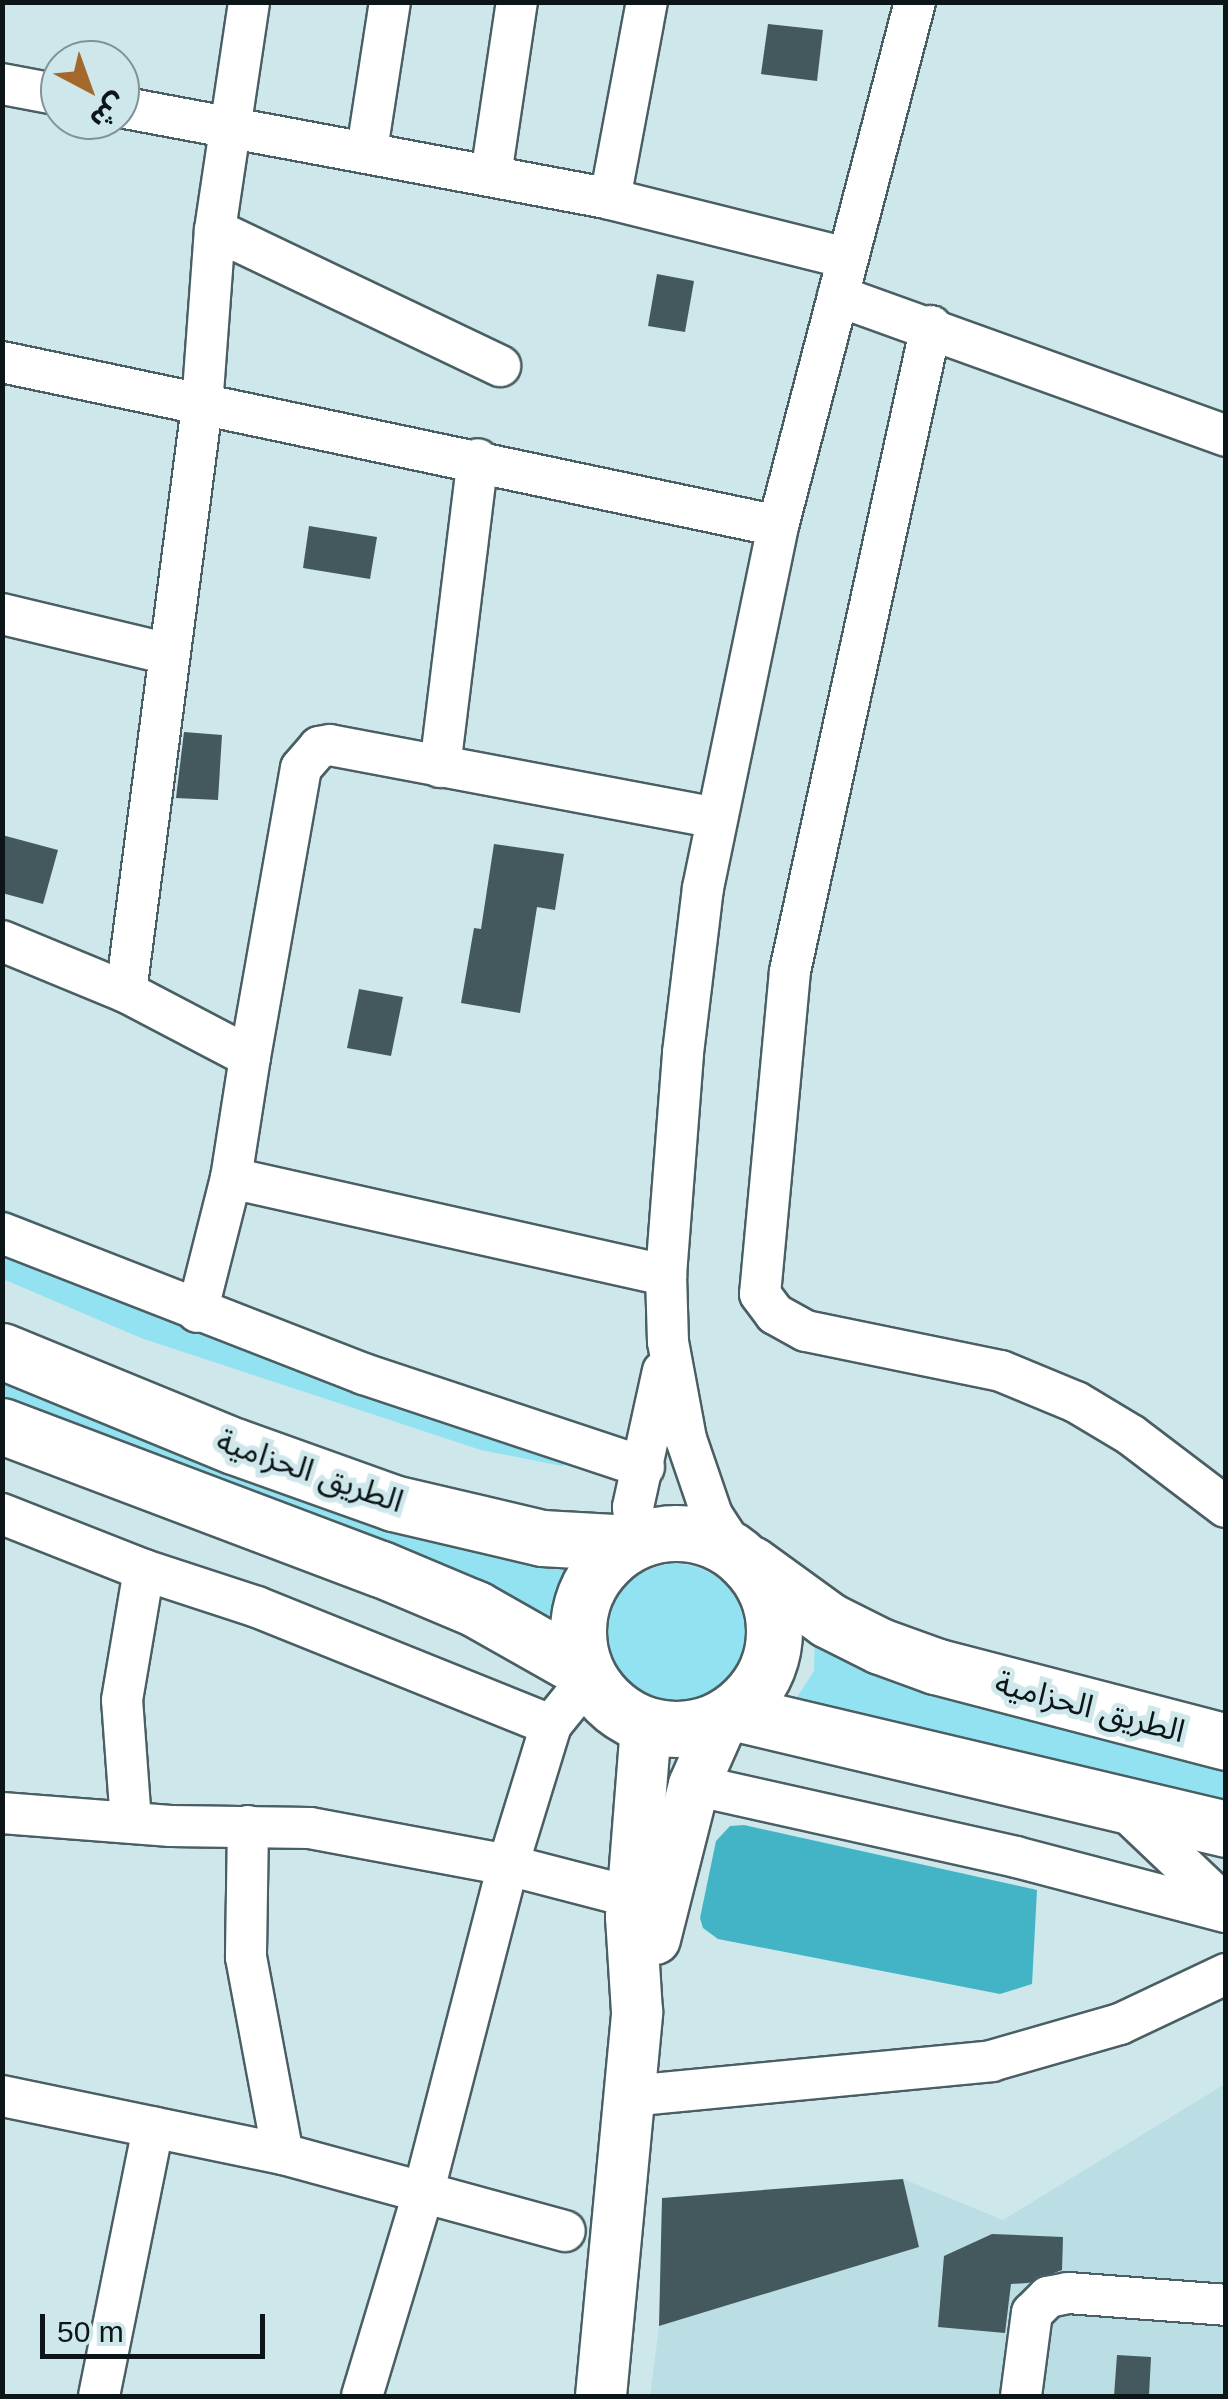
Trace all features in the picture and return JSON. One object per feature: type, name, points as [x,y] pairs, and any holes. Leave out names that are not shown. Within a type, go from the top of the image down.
[{"type":"highway","name":"الطريق الحزامية","points":[[2,1351],[234,1446],[394,1503],[542,1538],[634,1542],[657,1534],[699,1535],[740,1556],[828,1620],[880,1646],[935,1666],[1226,1742]]},
{"type":"highway","name":"الطريق الحزامية","points":[[2,1426],[381,1569],[476,1610],[587,1674],[600,1696],[621,1714],[646,1726]]},
{"type":"highway","points":[[587,1674],[578,1642],[579,1612],[589,1585],[606,1561],[634,1542]]},
{"type":"highway","points":[[646,1726],[672,1730],[699,1727],[728,1715],[754,1692],[768,1668],[775,1639],[773,1610],[762,1583],[740,1556]]},
{"type":"highway","points":[[728,1715],[1226,1830]]},
{"type":"main road","points":[[637,2012],[671,1861],[694,1785],[728,1715]]},
{"type":"main road","points":[[601,2396],[637,2012],[632,1897],[646,1726]]},
{"type":"street","points":[[126,992],[202,406],[215,230],[249,2]]},
{"type":"street","points":[[367,150],[390,2]]},
{"type":"street","points":[[491,175],[516,2]]},
{"type":"street","points":[[610,198],[647,2]]},
{"type":"street","points":[[740,1556],[712,1515],[686,1439],[668,1342],[666,1275],[683,1054],[703,888],[778,526],[915,2]]},
{"type":"street","points":[[2,84],[40,92]]},
{"type":"street","points":[[140,112],[367,150],[610,198],[842,277],[931,326],[1226,436]]},
{"type":"street","points":[[215,230],[500,366]]},
{"type":"street","points":[[931,326],[790,971],[760,1294],[775,1314],[806,1331],[1001,1372],[1076,1402],[1131,1434],[1226,1507]]},
{"type":"street","points":[[2,362],[202,406],[478,459],[778,526]]},
{"type":"street","points":[[440,767],[478,459]]},
{"type":"street","points":[[2,614],[169,654]]},
{"type":"street","points":[[197,1312],[231,1178],[306,757],[330,745],[716,818]]},
{"type":"street","points":[[2,941],[126,992],[250,1057]]},
{"type":"street","points":[[231,1178],[666,1275]]},
{"type":"street","points":[[2,1233],[364,1374],[644,1467]]},
{"type":"street","points":[[634,1542],[632,1506],[644,1467],[668,1342]]},
{"type":"street","points":[[2,1514],[144,1570],[257,1607],[551,1725]]},
{"type":"street","points":[[131,1822],[122,1700],[144,1570]]},
{"type":"street","points":[[362,2396],[424,2190],[508,1865],[551,1725],[587,1674]]},
{"type":"street","points":[[694,1785],[1226,1909]]},
{"type":"street","points":[[1120,1804],[1226,1909]]},
{"type":"street","points":[[2,1813],[248,1826],[377,1838],[508,1865],[632,1897]]},
{"type":"street","points":[[248,1826],[246,1957],[284,2154]]},
{"type":"street","points":[[630,2096],[992,2061],[1120,2024],[1226,1974]]},
{"type":"street","points":[[2,2096],[284,2154],[566,2231]]},
{"type":"street","points":[[99,2396],[153,2127]]},
{"type":"street","points":[[1021,2396],[1032,2313],[1048,2297],[1068,2294],[1226,2305]]},
{"type":"shaded area","points":[[2,1208],[291,1325],[615,1442],[562,1466],[481,1450],[141,1338],[3,1279]]},
{"type":"shaded area","points":[[3,1372],[570,1560],[553,1632],[3,1400]]},
{"type":"shaded area","points":[[676,1564],[702,1569],[725,1584],[740,1607],[745,1633],[740,1659],[725,1682],[702,1697],[676,1702],[650,1697],[627,1682],[612,1659],[607,1633],[612,1607],[627,1584],[650,1569]]},
{"type":"shaded area","points":[[815,1631],[1225,1756],[1225,1805],[786,1714],[814,1671]]},
{"type":"shaded area","points":[[744,1825],[1037,1890],[1032,1984],[1000,1994],[718,1939],[703,1928],[700,1918],[716,1841],[730,1826]]},
{"type":"shaded area","points":[[1225,2084],[1225,2396],[650,2396],[659,2326],[919,2247],[903,2179],[1003,2220]]},
{"type":"building","points":[[768,24],[823,30],[817,81],[761,74]]},
{"type":"building","points":[[657,274],[694,281],[685,332],[648,326]]},
{"type":"building","points":[[309,526],[377,537],[370,579],[303,568]]},
{"type":"building","points":[[184,732],[222,735],[218,800],[176,798]]},
{"type":"building","points":[[2,835],[58,850],[43,904],[2,893]]},
{"type":"building","points":[[494,844],[564,854],[555,910],[537,907],[520,1013],[461,1003],[474,928],[481,929]]},
{"type":"building","points":[[359,989],[403,997],[391,1056],[347,1048]]},
{"type":"building","points":[[903,2179],[919,2247],[659,2326],[662,2198]]},
{"type":"building","points":[[992,2234],[1063,2237],[1062,2270],[1028,2283],[1011,2284],[1005,2333],[938,2327],[944,2256]]},
{"type":"building","points":[[1117,2355],[1151,2357],[1149,2396],[1114,2396]]}]
